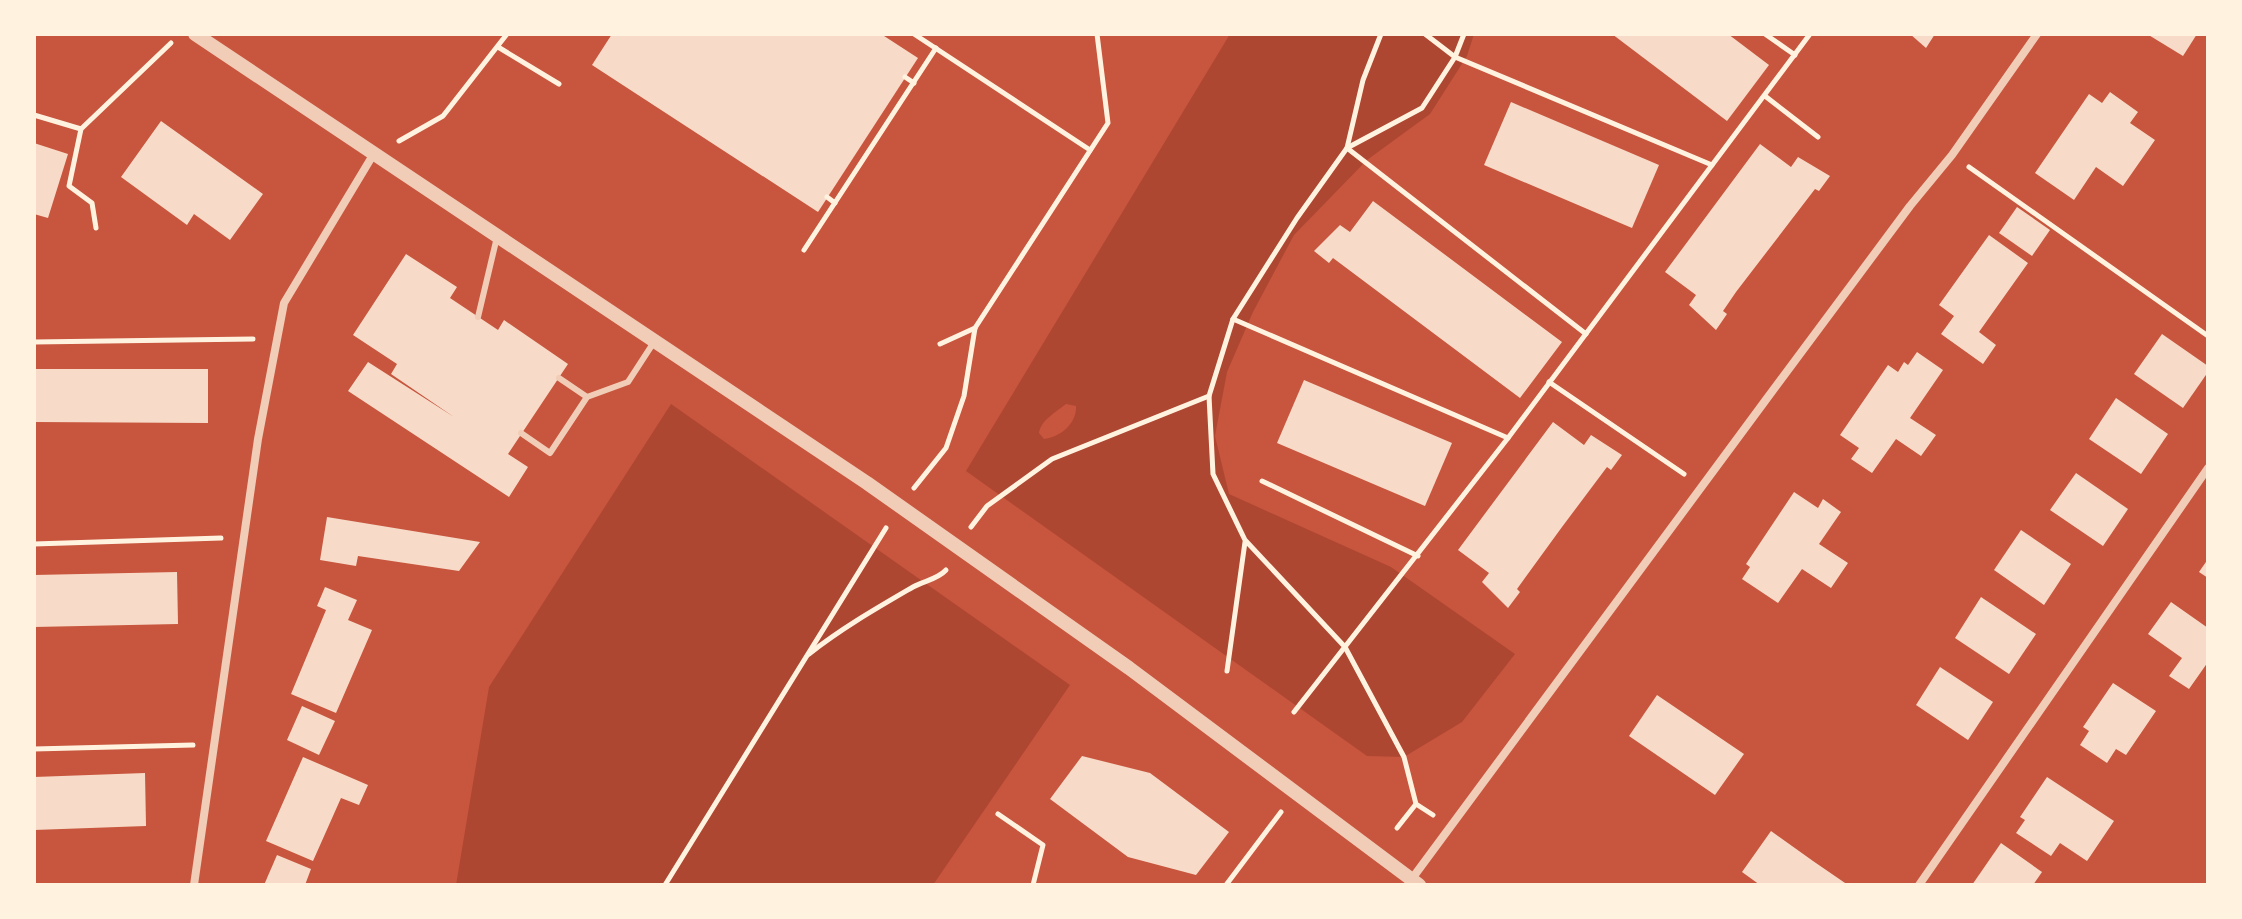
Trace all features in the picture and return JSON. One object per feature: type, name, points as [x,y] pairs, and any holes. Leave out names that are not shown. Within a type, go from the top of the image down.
[{"type":"street","points":[[195,34],[900,506],[1129,668],[1413,883],[1450,826],[1910,206],[1952,155],[2037,34]]},
{"type":"street","points":[[194,885],[258,439],[284,303],[373,155]]},
{"type":"street","points":[[1919,885],[2208,468]]},
{"type":"lane","points":[[478,317],[497,237]]},
{"type":"lane","points":[[521,433],[550,453],[587,397],[628,382],[655,340]]},
{"type":"lane","points":[[559,378],[587,397]]},
{"type":"path","points":[[96,228],[92,203],[69,186],[81,129],[180,34]]},
{"type":"path","points":[[373,155],[443,116],[507,34]]},
{"type":"path","points":[[914,34],[1090,150]]},
{"type":"path","points":[[665,885],[900,506],[946,448],[964,396],[975,328],[1108,123],[1097,34]]},
{"type":"path","points":[[1381,34],[1363,80],[1347,148],[1297,218],[1233,319],[1209,396],[1213,474],[1245,540],[1345,647],[1404,757],[1416,804],[1450,826]]},
{"type":"path","points":[[1425,34],[1455,57],[1712,165]]},
{"type":"path","points":[[1347,148],[1422,108],[1455,57],[1464,34]]},
{"type":"path","points":[[1765,34],[1795,55]]},
{"type":"path","points":[[1294,712],[1508,438],[1810,34]]},
{"type":"path","points":[[498,47],[559,84]]},
{"type":"path","points":[[804,250],[936,48]]},
{"type":"path","points":[[905,77],[914,83]]},
{"type":"path","points":[[1765,96],[1818,137]]},
{"type":"path","points":[[34,115],[81,129]]},
{"type":"path","points":[[1347,148],[1586,334]]},
{"type":"path","points":[[1952,155],[2208,336]]},
{"type":"path","points":[[827,197],[835,203]]},
{"type":"path","points":[[1233,319],[1508,438]]},
{"type":"path","points":[[940,344],[975,328]]},
{"type":"path","points":[[34,342],[254,339]]},
{"type":"path","points":[[1549,382],[1702,486]]},
{"type":"path","points":[[805,657],[848,625],[920,583],[943,574],[987,506],[1052,459],[1209,396]]},
{"type":"path","points":[[1262,481],[1418,556]]},
{"type":"path","points":[[34,544],[245,537]]},
{"type":"path","points":[[1227,671],[1245,540]]},
{"type":"path","points":[[34,749],[216,744]]},
{"type":"path","points":[[1226,885],[1296,792]]},
{"type":"path","points":[[1397,828],[1416,804]]},
{"type":"path","points":[[998,814],[1043,845],[1033,885]]},
{"type":"shaded area","points":[[1230,34],[1474,34],[1467,56],[1430,114],[1367,160],[1294,235],[1253,312],[1227,372],[1215,436],[1229,494],[1391,567],[1515,654],[1462,722],[1404,757],[1367,756],[966,471]],"holes":[[[1066,404],[1076,406],[1074,418],[1067,428],[1044,439],[1039,433],[1046,420]]]},
{"type":"shaded area","points":[[671,404],[1070,685],[933,885],[456,885],[489,687]]},
{"type":"building","points":[[612,34],[881,34],[918,58],[818,212],[592,65]]},
{"type":"building","points":[[1612,34],[1728,34],[1769,65],[1727,121]]},
{"type":"building","points":[[1910,34],[1935,34],[1926,48]]},
{"type":"building","points":[[2147,34],[2197,34],[2183,56]]},
{"type":"building","points":[[2110,92],[2138,112],[2130,123],[2155,140],[2123,186],[2096,167],[2074,200],[2035,173],[2089,94],[2102,103]]},
{"type":"building","points":[[1511,102],[1659,165],[1632,228],[1484,165]]},
{"type":"building","points":[[161,121],[263,194],[230,240],[194,214],[187,225],[121,177]]},
{"type":"building","points":[[34,143],[68,154],[48,218],[34,214]]},
{"type":"building","points":[[1760,144],[1791,167],[1798,157],[1830,176],[1819,191],[1815,189],[1736,292],[1723,311],[1727,314],[1716,330],[1689,305],[1696,295],[1665,272]]},
{"type":"building","points":[[1373,201],[1562,342],[1520,398],[1333,258],[1329,263],[1314,251],[1340,225],[1350,232]]},
{"type":"building","points":[[2017,207],[2050,230],[2032,256],[1999,233]]},
{"type":"building","points":[[1989,235],[2028,263],[1979,332],[1996,345],[1983,364],[1941,334],[1954,316],[1939,305]]},
{"type":"building","points":[[406,254],[457,287],[450,298],[498,330],[504,320],[568,364],[508,454],[528,467],[509,497],[348,391],[368,362],[454,417],[391,374],[397,364],[353,335]]},
{"type":"building","points":[[2162,334],[2208,366],[2208,372],[2183,408],[2134,374]]},
{"type":"building","points":[[1917,352],[1943,370],[1910,418],[1936,435],[1921,456],[1896,439],[1872,473],[1851,459],[1859,448],[1840,435],[1888,365],[1898,372],[1904,362],[1908,365]]},
{"type":"building","points":[[34,369],[208,369],[208,423],[34,422]]},
{"type":"building","points":[[1304,380],[1452,443],[1425,506],[1277,443]]},
{"type":"building","points":[[2116,398],[2168,434],[2141,474],[2089,439]]},
{"type":"building","points":[[1553,422],[1584,445],[1591,435],[1622,455],[1611,470],[1607,467],[1562,527],[1517,589],[1520,592],[1508,608],[1482,582],[1489,573],[1458,550]]},
{"type":"building","points":[[2076,473],[2128,509],[2103,546],[2050,510]]},
{"type":"building","points":[[1794,492],[1818,508],[1823,499],[1841,512],[1819,544],[1848,563],[1831,588],[1802,569],[1778,603],[1742,579],[1750,567],[1746,564]]},
{"type":"building","points":[[327,517],[480,542],[459,571],[358,556],[356,566],[320,560]]},
{"type":"building","points":[[2021,530],[2071,564],[2044,605],[1994,570]]},
{"type":"building","points":[[2208,559],[2208,578],[2199,572]]},
{"type":"building","points":[[177,572],[178,624],[34,627],[34,575]]},
{"type":"building","points":[[325,587],[357,600],[348,620],[372,630],[336,713],[291,694],[326,610],[317,606]]},
{"type":"building","points":[[1981,597],[2036,634],[2009,674],[1955,638]]},
{"type":"building","points":[[2171,602],[2208,628],[2208,662],[2189,689],[2169,676],[2182,658],[2148,634]]},
{"type":"building","points":[[1940,667],[1993,702],[1968,740],[1916,705]]},
{"type":"building","points":[[2113,683],[2156,711],[2126,755],[2116,749],[2107,763],[2080,745],[2089,731],[2083,727]]},
{"type":"building","points":[[1657,695],[1744,754],[1715,795],[1629,736]]},
{"type":"building","points":[[302,706],[335,721],[319,755],[287,740]]},
{"type":"building","points":[[1082,756],[1150,773],[1229,832],[1196,875],[1128,857],[1050,799]]},
{"type":"building","points":[[303,757],[368,785],[359,805],[341,798],[313,861],[266,841]]},
{"type":"building","points":[[145,773],[146,826],[34,830],[34,777]]},
{"type":"building","points":[[2047,777],[2114,821],[2087,861],[2060,843],[2051,856],[2016,833],[2025,820],[2020,817]]},
{"type":"building","points":[[1771,831],[1848,885],[1760,885],[1742,872]]},
{"type":"building","points":[[2001,843],[2042,872],[2033,885],[1972,885]]},
{"type":"building","points":[[277,855],[311,869],[305,885],[264,885]]}]
